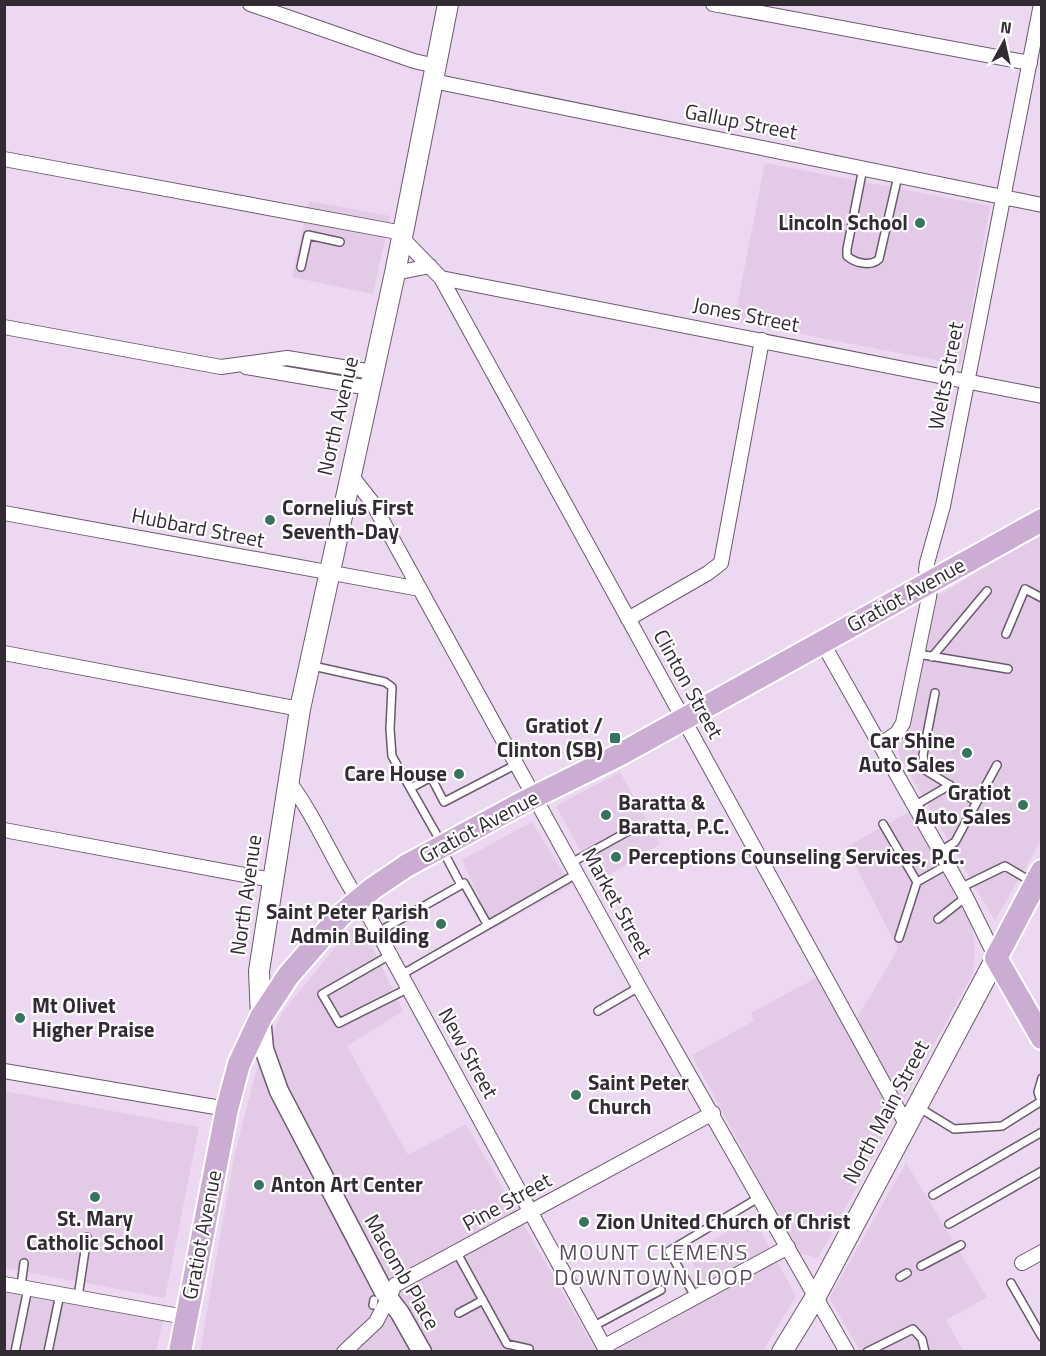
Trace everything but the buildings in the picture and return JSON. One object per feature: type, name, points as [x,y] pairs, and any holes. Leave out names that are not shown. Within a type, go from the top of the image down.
[{"type":"main road","name":"North Avenue","points":[[261,1017],[259,971],[287,779],[327,573],[395,273],[448,4]]},
{"type":"main road","name":"Gratiot Avenue","points":[[180,1352],[227,1109],[239,1064],[261,1017],[310,947],[357,900],[406,866],[442,846],[683,719],[1041,520]]},
{"type":"main road","points":[[1038,877],[996,958],[1041,1038]]},
{"type":"main road","name":"North Main Street","points":[[782,1352],[815,1298],[996,958]]},
{"type":"street","name":"Gallup Street","points":[[250,4],[414,61],[434,74],[898,176],[1041,205]]},
{"type":"street","points":[[713,4],[1030,63]]},
{"type":"street","name":"Welts Street","points":[[881,744],[897,734],[903,723],[918,654],[931,581],[926,570],[927,563],[943,506],[1030,63],[1039,32],[1041,4]]},
{"type":"street","points":[[4,159],[402,235]]},
{"type":"street","name":"Clinton Street","points":[[402,235],[441,279],[906,1124]]},
{"type":"street","points":[[395,273],[430,266]]},
{"type":"street","name":"Jones Street","points":[[441,279],[1041,396]]},
{"type":"street","points":[[4,327],[221,367],[241,366],[371,380]]},
{"type":"street","points":[[628,619],[714,570],[721,563],[762,340]]},
{"type":"street","name":"Market Street","points":[[350,474],[372,502],[639,987],[847,1352]]},
{"type":"street","name":"Hubbard Street","points":[[4,513],[420,589]]},
{"type":"street","points":[[822,642],[963,892],[996,958]]},
{"type":"street","points":[[4,652],[300,709]]},
{"type":"street","name":"New Street","points":[[287,779],[299,794],[357,900],[378,932],[606,1349]]},
{"type":"street","points":[[4,830],[272,880]]},
{"type":"street","name":"Macomb Place","points":[[261,1017],[264,1049],[279,1091],[378,1301],[400,1313],[422,1352]]},
{"type":"street","points":[[4,1071],[227,1109]]},
{"type":"street","name":"Pine Street","points":[[344,1352],[376,1322],[378,1301],[395,1285],[532,1213],[712,1113]]},
{"type":"street","points":[[606,1349],[788,1247]]},
{"type":"street","points":[[1022,1263],[1041,1252]]},
{"type":"street","points":[[4,1284],[185,1317]]},
{"type":"lane","points":[[862,168],[848,256],[852,260],[876,262],[882,254],[898,176]]},
{"type":"lane","points":[[301,267],[308,235],[340,242]]},
{"type":"lane","points":[[1006,634],[1025,589],[1041,598]]},
{"type":"lane","points":[[932,657],[987,591]]},
{"type":"lane","points":[[918,654],[1008,669]]},
{"type":"lane","points":[[308,666],[385,682],[392,687],[392,752],[461,885],[378,932]]},
{"type":"lane","points":[[935,693],[925,770],[976,802]]},
{"type":"lane","points":[[411,788],[431,777],[444,802],[515,765]]},
{"type":"lane","points":[[939,852],[955,842],[997,765]]},
{"type":"lane","points":[[914,806],[950,785]]},
{"type":"lane","points":[[883,824],[917,882]]},
{"type":"lane","points":[[401,975],[487,924],[634,828]]},
{"type":"lane","points":[[899,938],[917,882],[947,865]]},
{"type":"lane","points":[[938,919],[963,892],[1005,866],[1038,877]]},
{"type":"lane","points":[[464,883],[487,924]]},
{"type":"lane","points":[[390,955],[322,994],[339,1023],[409,988]]},
{"type":"lane","points":[[598,1011],[639,987]]},
{"type":"lane","points":[[916,1105],[954,1129],[1002,1125],[1041,1103],[1038,1092],[1041,1078]]},
{"type":"lane","points":[[933,1195],[1041,1132]]},
{"type":"lane","points":[[949,1224],[1041,1171]]},
{"type":"lane","points":[[696,1298],[669,1251],[760,1197]]},
{"type":"lane","points":[[78,1297],[87,1237]]},
{"type":"lane","points":[[921,1266],[961,1245]]},
{"type":"lane","points":[[457,1253],[511,1352]]},
{"type":"lane","points":[[15,1352],[25,1287],[24,1263]]},
{"type":"lane","points":[[900,1277],[908,1273]]},
{"type":"lane","points":[[1011,1283],[1041,1337]]},
{"type":"lane","points":[[594,1326],[661,1290]]},
{"type":"lane","points":[[48,1352],[60,1294]]},
{"type":"lane","points":[[459,1313],[483,1300]]},
{"type":"lane","points":[[867,1352],[913,1329],[922,1339],[925,1352]]},
{"type":"lane","points":[[507,1344],[529,1349]]},
{"type":"shaded area","points":[[765,163],[990,206],[961,365],[734,321]]},
{"type":"shaded area","points":[[309,201],[390,216],[373,294],[292,277]]},
{"type":"shaded area","points":[[1041,534],[1041,840],[995,921],[898,754],[934,598]]},
{"type":"shaded area","points":[[620,772],[660,844],[597,882],[556,806]]},
{"type":"shaded area","points":[[909,812],[971,923],[975,951],[973,973],[818,1258],[798,1253],[692,1055],[754,1021],[751,1013],[818,977],[849,1031],[898,949],[846,847]]},
{"type":"shaded area","points":[[532,822],[571,885],[493,929],[462,860]]},
{"type":"shaded area","points":[[352,927],[366,933],[403,1011],[347,1046],[408,1155],[466,1124],[596,1351],[200,1352],[234,1157],[260,1056],[285,1009]]},
{"type":"shaded area","name":"St. Mary Catholic School","points":[[4,1091],[199,1127],[165,1298],[5,1268]]},
{"type":"shaded area","points":[[906,1163],[987,1297],[946,1320],[964,1352],[860,1351],[829,1298]]},
{"type":"shaded area","points":[[753,1217],[796,1296],[763,1351],[620,1351],[610,1334],[704,1286],[688,1254]]},
{"type":"shaded area","points":[[4,1290],[163,1321],[156,1351],[5,1351]]},
{"type":"place","name":"Lincoln School","points":[[920,223]]},
{"type":"place","name":"Cornelius First Seventh-Day","points":[[270,520]]},
{"type":"place","name":"Gratiot / Clinton (SB)","points":[[615,738]]},
{"type":"place","name":"Car Shine Auto Sales","points":[[967,753]]},
{"type":"place","name":"Care House","points":[[459,774]]},
{"type":"place","name":"Gratiot Auto Sales","points":[[1023,805]]},
{"type":"place","name":"Baratta & Baratta, P.C.","points":[[606,815]]},
{"type":"place","name":"Perceptions Counseling Services, P.C.","points":[[616,857]]},
{"type":"place","name":"Saint Peter Parish Admin Building","points":[[441,924]]},
{"type":"place","name":"Mt Olivet Higher Praise","points":[[20,1018]]},
{"type":"place","name":"Saint Peter Church","points":[[576,1095]]},
{"type":"place","name":"Anton Art Center","points":[[259,1185]]},
{"type":"place","name":"St. Mary Catholic School","points":[[95,1197]]},
{"type":"place","name":"Zion United Church of Christ","points":[[584,1222]]},
{"type":"district","name":"MOUNT CLEMENS DOWNTOWN LOOP","points":[[654,1264]]}]
